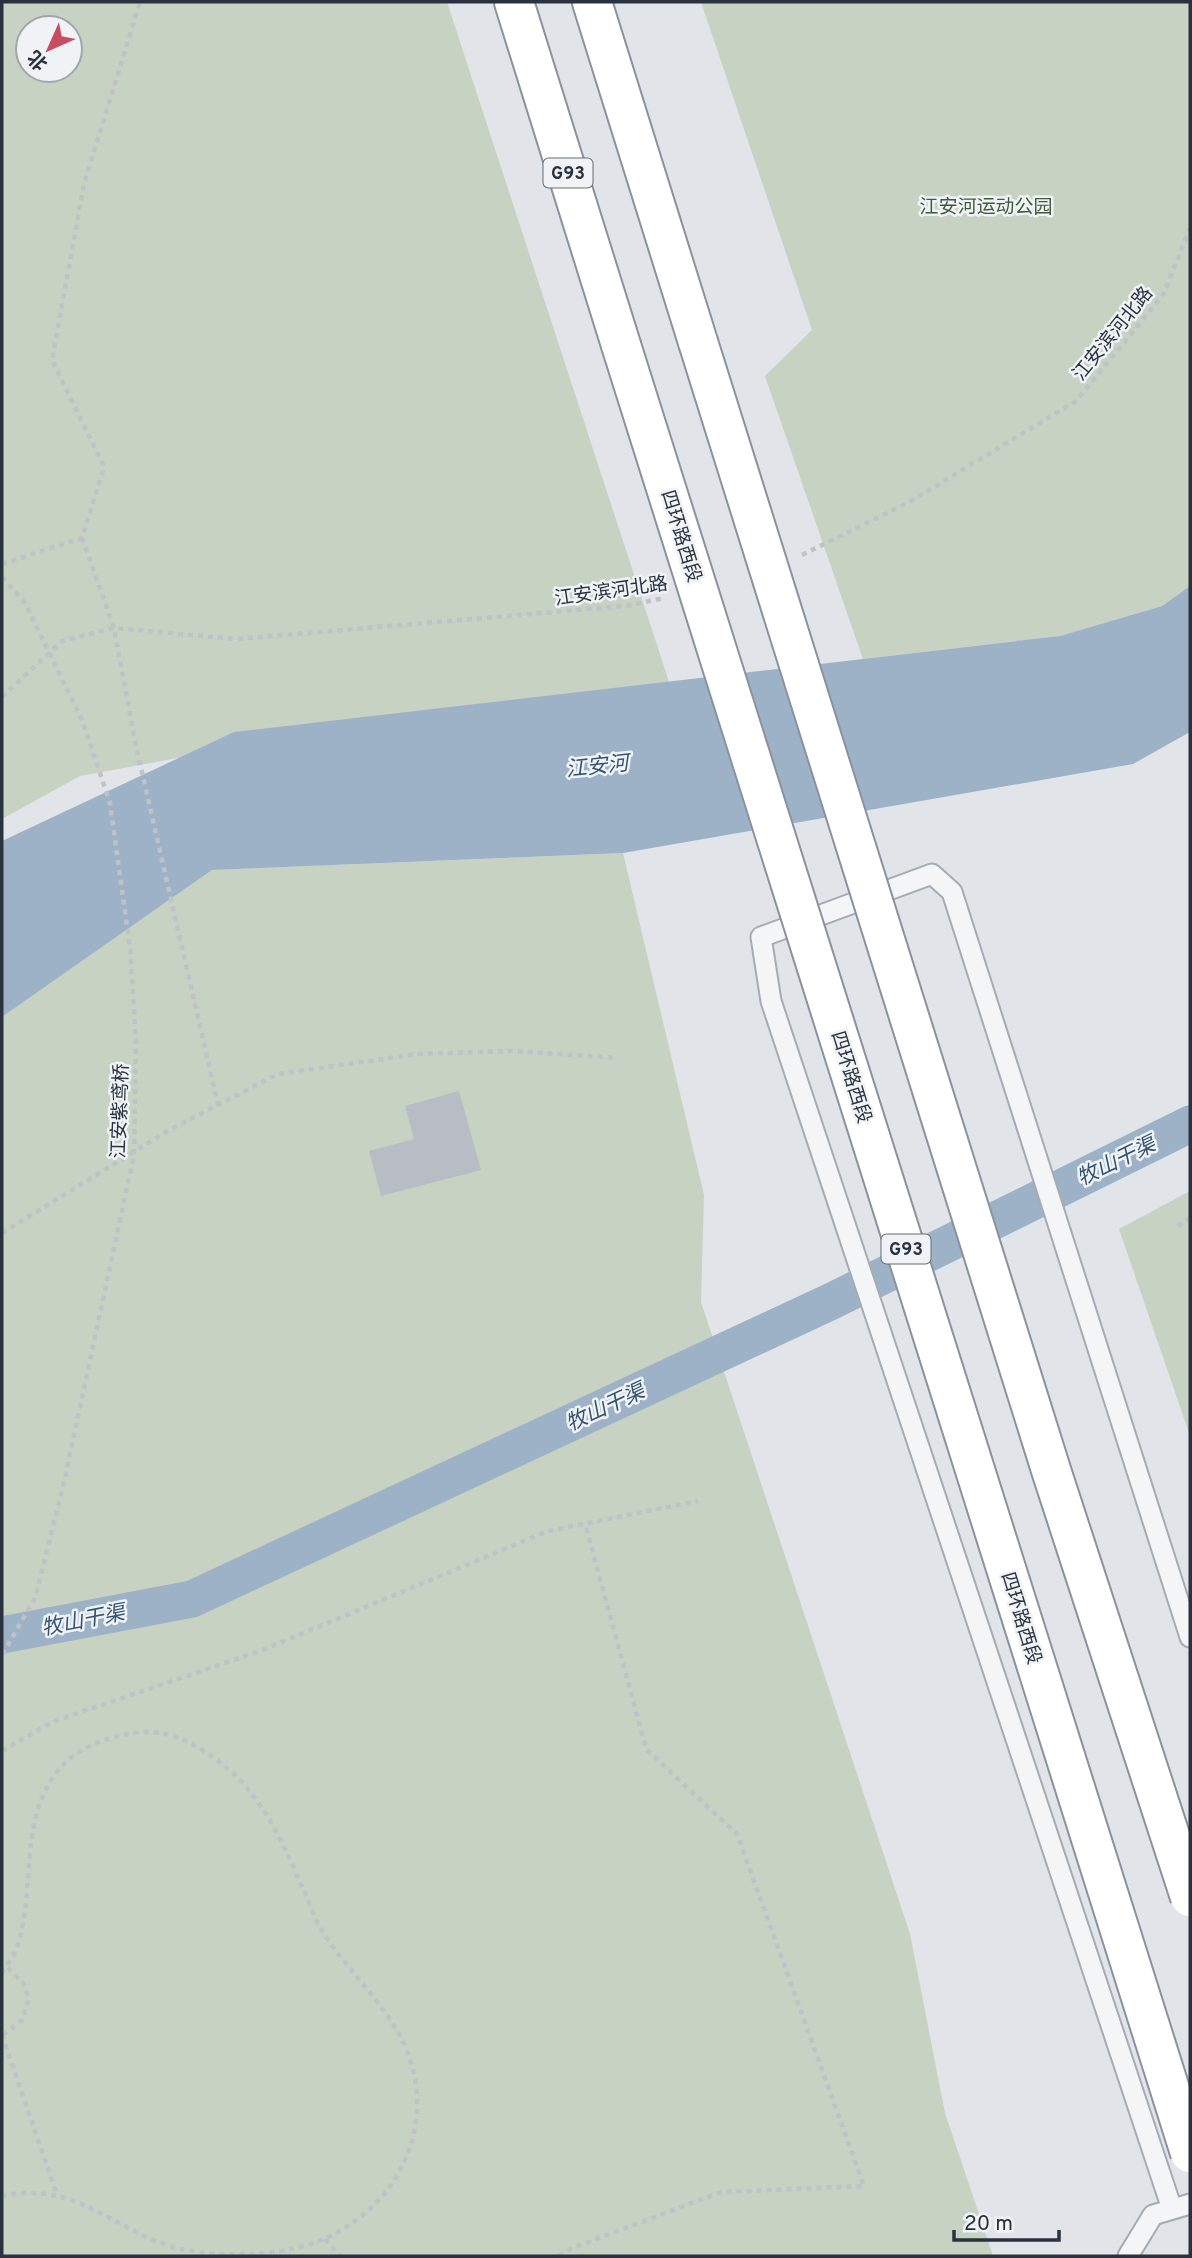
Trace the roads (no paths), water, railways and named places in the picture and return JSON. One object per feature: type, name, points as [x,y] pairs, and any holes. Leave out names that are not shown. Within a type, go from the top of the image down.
[{"type":"highway","name":"四环路西段","points":[[514,2],[1190,2153]]},
{"type":"highway","points":[[592,2],[1051,1469],[1190,1897]]},
{"type":"lane","points":[[1128,2256],[1130,2247],[1153,2215],[1181,2207],[880,1333],[771,1001],[761,937],[932,874],[952,892],[1190,1637]]},
{"type":"water","name":"江安河","points":[[1190,586],[1190,732],[1133,764],[623,853],[212,870],[2,1017],[2,841],[234,732],[1060,636],[1162,606]]},
{"type":"waterway","name":"牧山干渠","points":[[2,1635],[192,1599],[832,1301],[1190,1124]]},
{"type":"park label","name":"江安河运动公园","points":[[986,206]]}]
